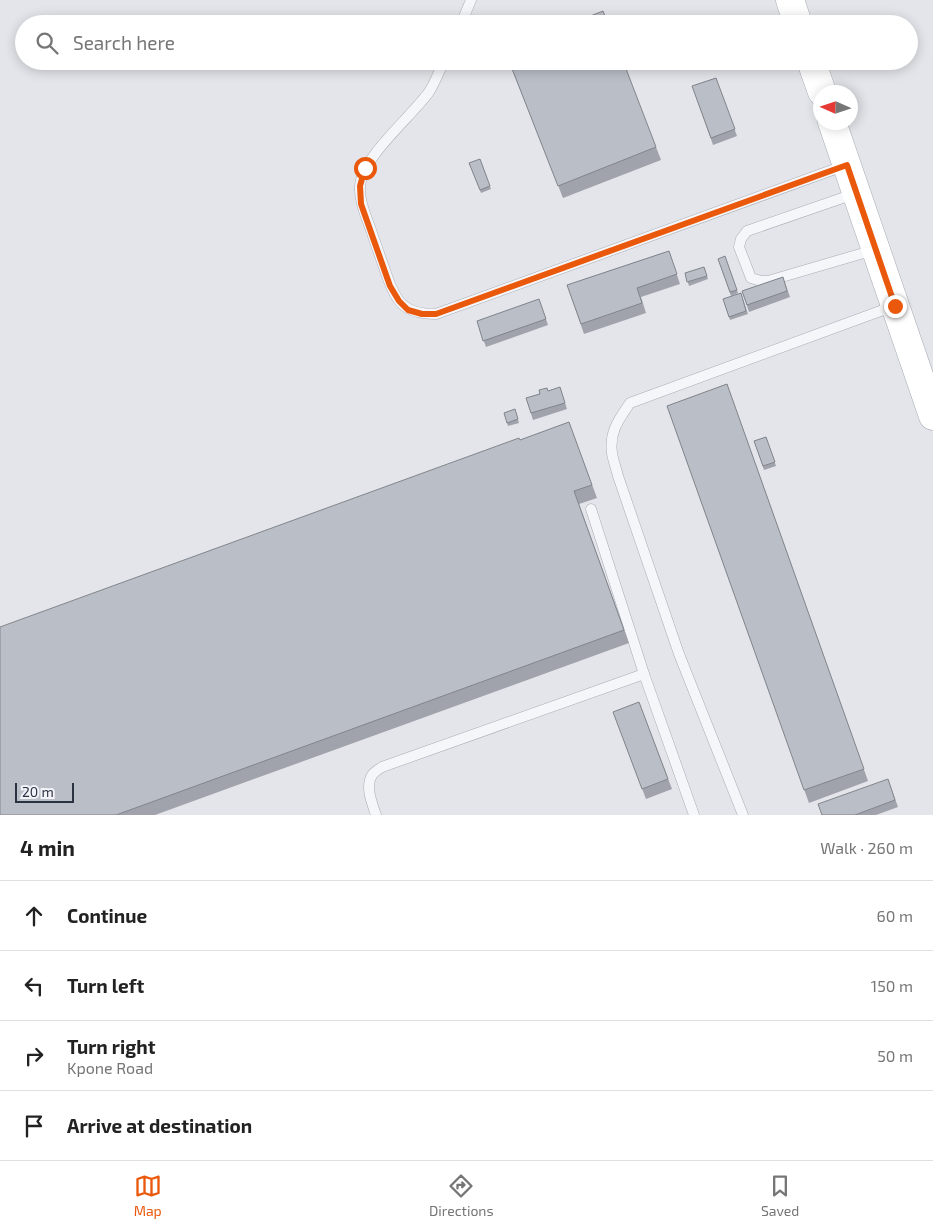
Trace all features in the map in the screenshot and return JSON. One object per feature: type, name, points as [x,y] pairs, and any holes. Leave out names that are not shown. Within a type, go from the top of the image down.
[{"type":"main road","points":[[790,0],[795,15]]},
{"type":"main road","points":[[814,70],[820,85]]},
{"type":"main road","points":[[835,130],[933,416]]},
{"type":"lane","points":[[465,15],[471,0]]},
{"type":"lane","points":[[440,70],[429,91],[378,150],[365,168],[360,186],[361,204],[390,286],[399,301],[408,310],[422,314],[436,314],[847,165]]},
{"type":"lane","points":[[857,193],[747,231],[739,247],[751,278],[761,281],[768,281],[875,249]]},
{"type":"lane","points":[[743,815],[679,654],[618,476],[612,453],[612,434],[620,416],[630,403],[895,306]]},
{"type":"lane","points":[[591,509],[644,674],[694,815]]},
{"type":"lane","points":[[376,815],[370,797],[369,785],[373,774],[382,767],[644,674]]},
{"type":"building","points":[[603,11],[605,15],[593,15]]},
{"type":"building","points":[[513,70],[626,70],[656,147],[558,186]]},
{"type":"building","points":[[716,78],[735,129],[711,138],[692,86]]},
{"type":"building","points":[[480,159],[490,186],[480,190],[469,163]]},
{"type":"building","points":[[669,251],[677,274],[637,288],[642,303],[581,324],[567,285]]},
{"type":"building","points":[[725,256],[737,290],[730,292],[718,259]]},
{"type":"building","points":[[704,267],[707,276],[687,282],[685,273]]},
{"type":"building","points":[[783,277],[787,291],[747,305],[742,291]]},
{"type":"building","points":[[741,293],[746,311],[729,317],[723,299]]},
{"type":"building","points":[[539,299],[546,319],[483,341],[477,321]]},
{"type":"building","points":[[727,384],[864,769],[804,790],[667,406]]},
{"type":"building","points":[[560,387],[565,403],[531,413],[526,398],[540,394],[539,390],[547,388],[548,391]]},
{"type":"building","points":[[515,409],[518,419],[507,423],[504,413]]},
{"type":"building","points":[[569,422],[592,485],[574,491],[624,630],[116,815],[0,815],[0,627],[519,438],[520,440]]},
{"type":"building","points":[[766,437],[775,462],[763,466],[754,441]]},
{"type":"building","points":[[639,702],[668,779],[642,789],[613,712]]},
{"type":"building","points":[[888,779],[895,800],[855,815],[822,815],[818,804]]},
{"type":"route","points":[[365,168],[360,186],[361,204],[390,286],[399,301],[408,310],[422,314],[436,314],[847,165],[895,306]]}]
